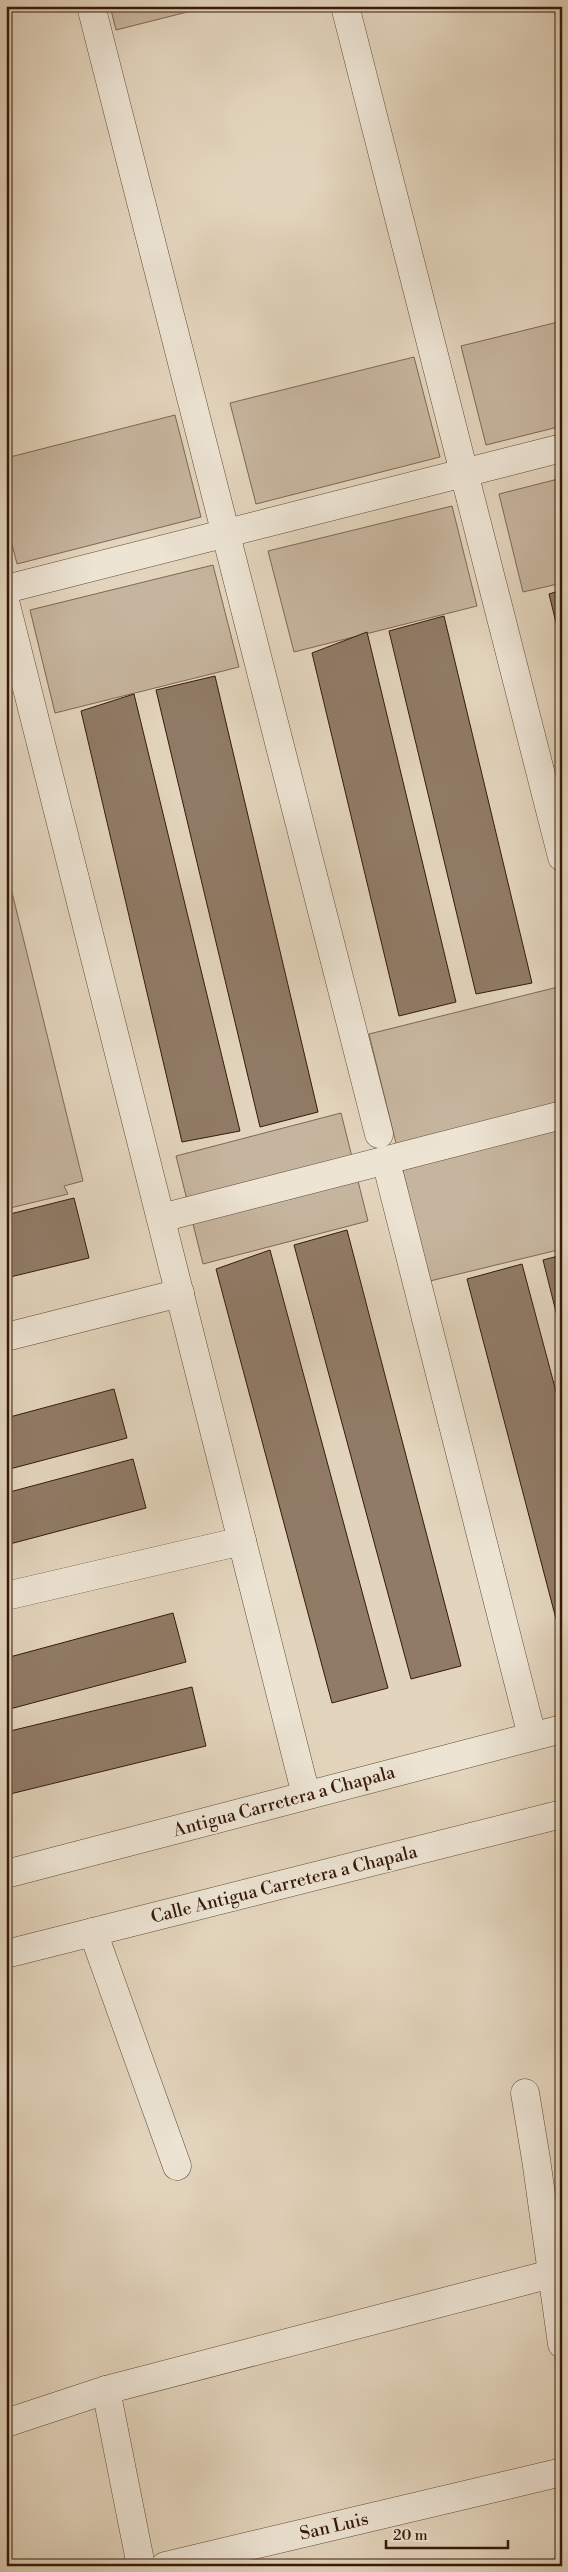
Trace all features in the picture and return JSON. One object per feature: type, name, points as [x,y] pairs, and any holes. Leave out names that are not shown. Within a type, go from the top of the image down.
[{"type":"street","points":[[91,6],[379,1134]]},
{"type":"street","points":[[345,6],[562,857]]},
{"type":"street","points":[[6,589],[562,448]]},
{"type":"street","points":[[6,605],[306,1795]]},
{"type":"street","points":[[161,1218],[562,1115]]},
{"type":"street","points":[[390,1177],[532,1736]]},
{"type":"street","points":[[6,1337],[180,1293]]},
{"type":"street","points":[[6,1596],[242,1541]]},
{"type":"street","name":"Antigua Carretera a Chapala","points":[[6,1874],[562,1729]]},
{"type":"street","name":"Calle Antigua Carretera a Chapala","points":[[6,1954],[562,1814]]},
{"type":"street","points":[[93,1932],[177,2166]]},
{"type":"street","points":[[525,2093],[562,2344]]},
{"type":"street","points":[[6,2422],[106,2390],[551,2274]]},
{"type":"street","points":[[106,2390],[141,2566]]},
{"type":"street","name":"San Luis","points":[[165,2566],[562,2472]]},
{"type":"shaded area","points":[[110,6],[211,6],[116,30]]},
{"type":"shaded area","points":[[562,321],[562,426],[486,445],[461,346]]},
{"type":"shaded area","points":[[414,357],[440,457],[256,504],[230,403]]},
{"type":"shaded area","points":[[175,415],[201,517],[17,564],[6,521],[6,458]]},
{"type":"shaded area","points":[[562,478],[562,583],[523,592],[499,494]]},
{"type":"shaded area","points":[[452,506],[477,606],[294,652],[268,551]]},
{"type":"shaded area","points":[[213,565],[239,667],[55,713],[30,610]]},
{"type":"shaded area","points":[[6,868],[83,1181],[64,1186],[68,1194],[6,1209]]},
{"type":"shaded area","points":[[562,986],[562,1249],[430,1281],[369,1034]]},
{"type":"shaded area","points":[[341,1113],[368,1221],[203,1264],[176,1156]]},
{"type":"building","points":[[562,590],[562,647],[549,594]]},
{"type":"building","points":[[444,616],[532,983],[476,994],[389,631]]},
{"type":"building","points":[[367,632],[456,1002],[399,1016],[312,653]]},
{"type":"building","points":[[215,676],[318,1112],[260,1127],[156,690]]},
{"type":"building","points":[[134,694],[240,1131],[182,1142],[81,711]]},
{"type":"building","points":[[74,1198],[89,1258],[6,1278],[6,1215]]},
{"type":"building","points":[[347,1230],[461,1666],[411,1679],[294,1245]]},
{"type":"building","points":[[270,1250],[388,1688],[332,1703],[216,1269]]},
{"type":"building","points":[[562,1255],[562,1336],[543,1260]]},
{"type":"building","points":[[522,1264],[562,1414],[561,1638],[467,1279]]},
{"type":"building","points":[[114,1389],[127,1438],[6,1470],[6,1418]]},
{"type":"building","points":[[133,1459],[146,1508],[6,1545],[6,1493]]},
{"type":"building","points":[[173,1613],[186,1662],[6,1710],[6,1658]]},
{"type":"building","points":[[192,1687],[206,1746],[6,1795],[6,1732]]}]
